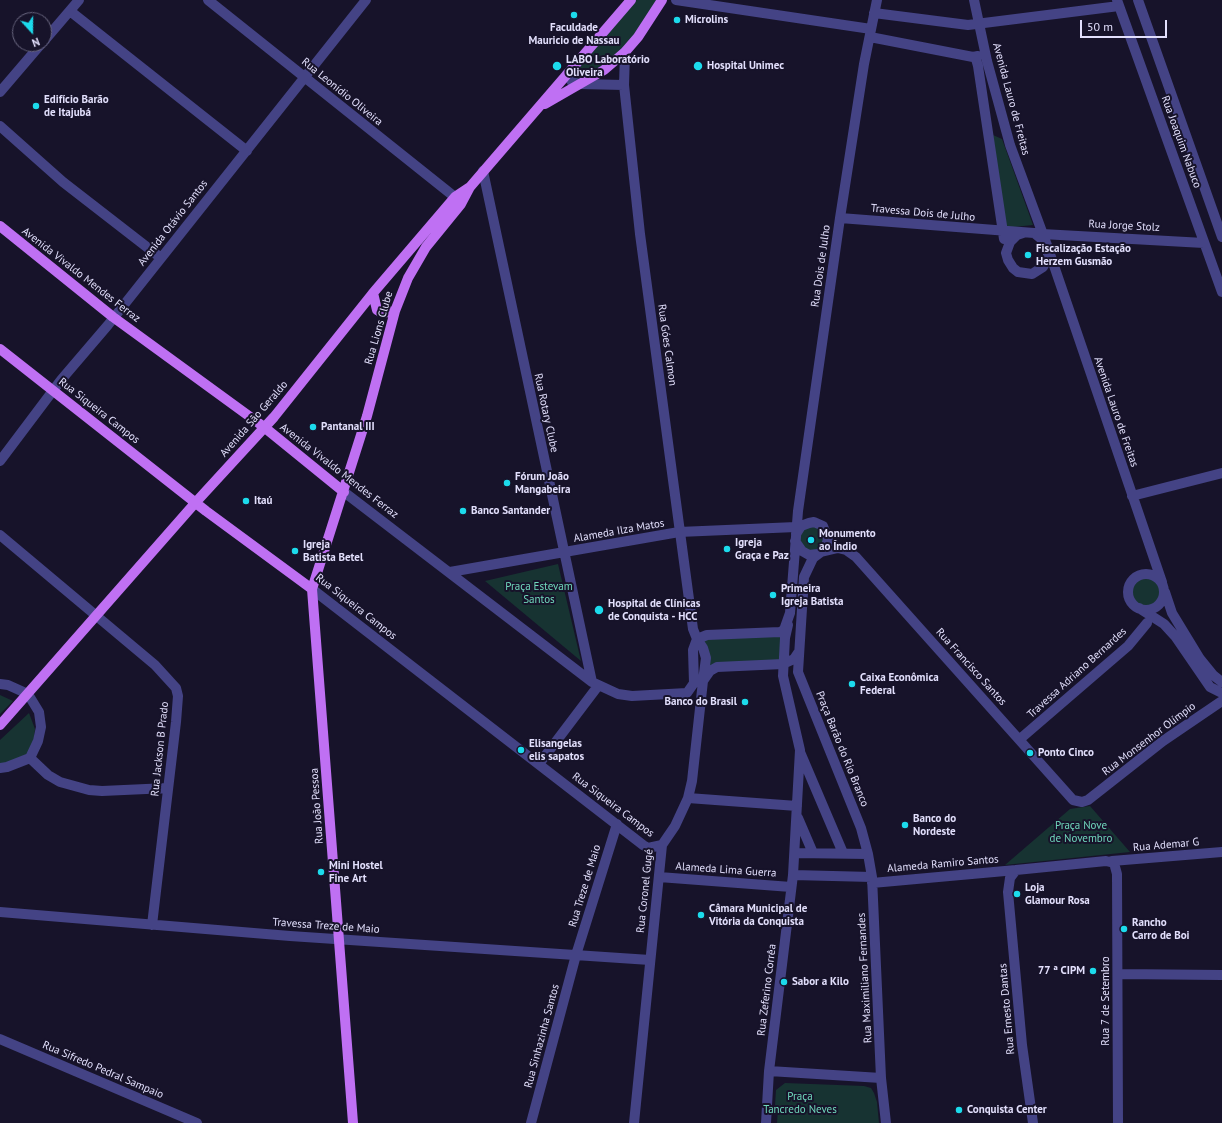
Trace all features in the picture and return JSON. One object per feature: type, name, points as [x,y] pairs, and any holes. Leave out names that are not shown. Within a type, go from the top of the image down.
[{"type":"main road","name":"Avenida São Geraldo","points":[[0,725],[264,427],[373,293],[470,187],[631,0]]},
{"type":"main road","name":"Avenida São Geraldo","points":[[538,108],[604,70],[625,52],[638,37],[662,0]]},
{"type":"main road","name":"Rua Lions Clube","points":[[344,492],[368,416],[395,311],[408,278],[426,247],[458,199]]},
{"type":"main road","name":"Avenida Vivaldo Mendes Ferraz","points":[[0,226],[114,317],[264,427],[344,492]]},
{"type":"main road","points":[[373,293],[376,310],[382,313],[395,311]]},
{"type":"main road","name":"Rua Siqueira Campos","points":[[0,349],[196,502],[312,589]]},
{"type":"main road","name":"Rua João Pessoa","points":[[344,492],[312,589],[353,1123]]},
{"type":"street","points":[[52,32],[79,0]]},
{"type":"street","name":"Rua Leonídio Oliveira","points":[[208,0],[458,199]]},
{"type":"street","name":"Avenida Otávio Santos","points":[[0,461],[53,390],[114,317],[366,0]]},
{"type":"street","points":[[676,0],[870,33],[973,57],[980,55],[985,50]]},
{"type":"street","name":"Rua Dois de Julho","points":[[783,664],[793,593],[796,535],[840,218],[870,33],[877,0]]},
{"type":"street","name":"Avenida Lauro de Freitas","points":[[974,0],[985,50],[1010,145],[1046,245],[1172,613],[1200,659],[1213,675],[1222,682]]},
{"type":"street","name":"Rua Joaquim Nabuco","points":[[1138,0],[1222,237]]},
{"type":"street","points":[[874,13],[946,23],[979,24],[1118,3]]},
{"type":"street","name":"Rua Joaquim Nabuco","points":[[1118,3],[1222,292]]},
{"type":"street","points":[[70,11],[247,151]]},
{"type":"street","points":[[0,92],[34,52]]},
{"type":"street","name":"Rua Góes Calmon","points":[[625,52],[624,85],[640,234],[693,629],[703,648],[706,658],[703,680]]},
{"type":"street","name":"Avenida Lauro de Freitas","points":[[973,57],[977,61],[978,66],[1006,252]]},
{"type":"street","points":[[567,74],[572,82],[580,84],[624,85]]},
{"type":"street","points":[[0,126],[63,182],[161,258]]},
{"type":"street","name":"Rua Rotary Clube","points":[[483,171],[564,553],[595,684]]},
{"type":"street","name":"Travessa Dois de Julho","points":[[840,218],[1022,233]]},
{"type":"street","points":[[1022,233],[1034,233],[1041,238],[1046,245],[1043,267],[1032,274],[1025,274],[1013,268],[1006,252],[1013,238],[1022,233]]},
{"type":"street","name":"Rua Jorge Stolz","points":[[1046,245],[1204,243]]},
{"type":"street","points":[[1132,496],[1222,473]]},
{"type":"street","name":"Avenida Vivaldo Mendes Ferraz","points":[[344,492],[595,684],[618,694],[625,695],[678,695]]},
{"type":"street","points":[[814,522],[821,525],[826,531],[828,539],[823,551],[810,555],[802,551],[796,535],[798,530],[804,524],[814,522]]},
{"type":"street","name":"Alameda Ilza Matos","points":[[564,553],[679,532],[796,535]]},
{"type":"street","name":"Rua Jackson B Prado","points":[[0,535],[155,665],[176,688],[178,696],[176,716],[152,925]]},
{"type":"street","name":"Rua Francisco Santos","points":[[823,551],[846,550],[856,557],[1073,800],[1086,802],[1092,798]]},
{"type":"street","name":"Praça Barão do Rio Branco","points":[[823,551],[810,562],[804,577],[798,672],[861,828],[868,854],[872,880]]},
{"type":"street","points":[[450,572],[564,553]]},
{"type":"street","points":[[1139,608],[1148,610],[1156,606],[1162,600],[1163,586],[1154,575],[1146,574],[1138,576],[1132,581],[1128,588],[1129,596],[1132,602],[1139,608],[1164,624],[1175,636],[1221,701]]},
{"type":"street","name":"Rua Siqueira Campos","points":[[312,589],[648,848],[662,845]]},
{"type":"street","name":"Travessa Adriano Bernardes","points":[[1020,739],[1128,646],[1147,623]]},
{"type":"street","points":[[678,695],[691,690],[694,683],[693,650],[697,639],[712,635],[780,632],[784,630],[788,624]]},
{"type":"street","points":[[703,680],[710,671],[722,666],[783,664],[794,659],[798,653]]},
{"type":"street","points":[[783,664],[783,676],[800,750],[843,854]]},
{"type":"street","name":"Rua Coronel Gugé","points":[[634,1123],[662,845],[674,826],[688,798],[692,781],[703,680]]},
{"type":"street","points":[[0,684],[8,685],[28,694],[39,712],[41,727],[38,742],[30,758],[7,767],[0,768]]},
{"type":"street","points":[[539,764],[595,684]]},
{"type":"street","points":[[678,695],[690,696],[695,699],[699,711]]},
{"type":"street","name":"Rua Monsenhor Olímpio","points":[[1092,798],[1163,741],[1221,701]]},
{"type":"street","points":[[791,887],[793,875],[800,750]]},
{"type":"street","points":[[30,758],[48,775],[60,782],[84,789],[102,791],[168,788]]},
{"type":"street","points":[[688,798],[796,810]]},
{"type":"street","points":[[796,810],[813,853]]},
{"type":"street","name":"Rua Treze de Maio","points":[[576,955],[617,824]]},
{"type":"street","points":[[794,852],[868,854]]},
{"type":"street","name":"Rua Ademar G","points":[[1016,870],[1222,852]]},
{"type":"street","name":"Rua 7 de Setembro","points":[[1112,861],[1116,868],[1119,974],[1118,1123]]},
{"type":"street","name":"Alameda Ramiro Santos","points":[[872,880],[1016,870]]},
{"type":"street","name":"Rua Ernesto Dantas","points":[[1016,870],[1010,878],[1008,892],[1022,1045],[1033,1123]]},
{"type":"street","points":[[793,875],[872,880]]},
{"type":"street","name":"Alameda Lima Guerra","points":[[659,877],[791,887]]},
{"type":"street","name":"Rua Maximiliano Fernandes","points":[[872,880],[881,1078]]},
{"type":"street","name":"Rua Zeferino Corrêa","points":[[769,1071],[791,887]]},
{"type":"street","name":"Travessa Treze de Maio","points":[[0,912],[339,939],[650,960]]},
{"type":"street","name":"Rua Sinhazinha Santos","points":[[531,1123],[576,955]]},
{"type":"street","points":[[1119,974],[1222,975]]},
{"type":"street","name":"Rua Sifredo Pedral Sampaio","points":[[0,1039],[197,1123]]},
{"type":"street","points":[[766,1123],[769,1071],[881,1078],[886,1123]]},
{"type":"green space","points":[[631,0],[662,0],[638,37],[580,84],[569,79]]},
{"type":"green space","points":[[993,135],[1002,139],[1033,225],[1004,228]]},
{"type":"green space","points":[[814,522],[827,542],[809,555],[796,536]]},
{"type":"green space","name":"Praça Estevam Santos","points":[[558,564],[581,661],[485,581]]},
{"type":"green space","points":[[1146,574],[1159,579],[1164,592],[1159,605],[1146,610],[1133,605],[1128,592],[1133,579]]},
{"type":"green space","points":[[783,634],[779,662],[710,670],[704,647],[704,638]]},
{"type":"green space","points":[[0,695],[13,701],[0,714]]},
{"type":"green space","points":[[29,713],[35,729],[33,747],[25,757],[0,771],[0,740]]},
{"type":"green space","name":"Praça Nove de Novembro","points":[[1090,806],[1130,852],[1005,865],[1070,809]]},
{"type":"green space","name":"Praça Tancredo Neves","points":[[785,1083],[864,1086],[871,1088],[877,1102],[879,1123],[777,1123],[778,1109],[775,1105],[776,1090]]},
{"type":"place","name":"Faculdade Mauricio de Nassau","points":[[574,15]]},
{"type":"place","name":"Microlins","points":[[677,20]]},
{"type":"place","name":"LABO Laboratório Oliveira","points":[[557,66]]},
{"type":"place","name":"Hospital Unimec","points":[[698,66]]},
{"type":"place","name":"Edifício Barão de Itajubá","points":[[36,106]]},
{"type":"place","name":"Fiscalização Estação Herzem Gusmão","points":[[1028,255]]},
{"type":"place","name":"Pantanal III","points":[[313,427]]},
{"type":"place","name":"Fórum João Mangabeira","points":[[507,483]]},
{"type":"place","name":"Itaú","points":[[246,501]]},
{"type":"place","name":"Banco Santander","points":[[463,511]]},
{"type":"place","name":"Monumento ao Índio","points":[[811,540]]},
{"type":"place","name":"Igreja Graça e Paz","points":[[727,549]]},
{"type":"place","name":"Igreja Batista Betel","points":[[295,551]]},
{"type":"place","name":"Primeira Igreja Batista","points":[[773,595]]},
{"type":"place","name":"Hospital de Clínicas de Conquista - HCC","points":[[599,610]]},
{"type":"place","name":"Caixa Econômica Federal","points":[[852,684]]},
{"type":"place","name":"Banco do Brasil","points":[[745,702]]},
{"type":"place","name":"Elisangelas elis sapatos","points":[[521,750]]},
{"type":"place","name":"Ponto Cinco","points":[[1030,753]]},
{"type":"place","name":"Banco do Nordeste","points":[[905,825]]},
{"type":"place","name":"Mini Hostel Fine Art","points":[[321,872]]},
{"type":"place","name":"Loja Glamour Rosa","points":[[1017,894]]},
{"type":"place","name":"Câmara Municipal de Vitória da Conquista","points":[[701,915]]},
{"type":"place","name":"Rancho Carro de Boi","points":[[1124,929]]},
{"type":"place","name":"77 ª CIPM","points":[[1093,971]]},
{"type":"place","name":"Sabor a Kilo","points":[[784,982]]},
{"type":"place","name":"Conquista Center","points":[[959,1110]]}]
